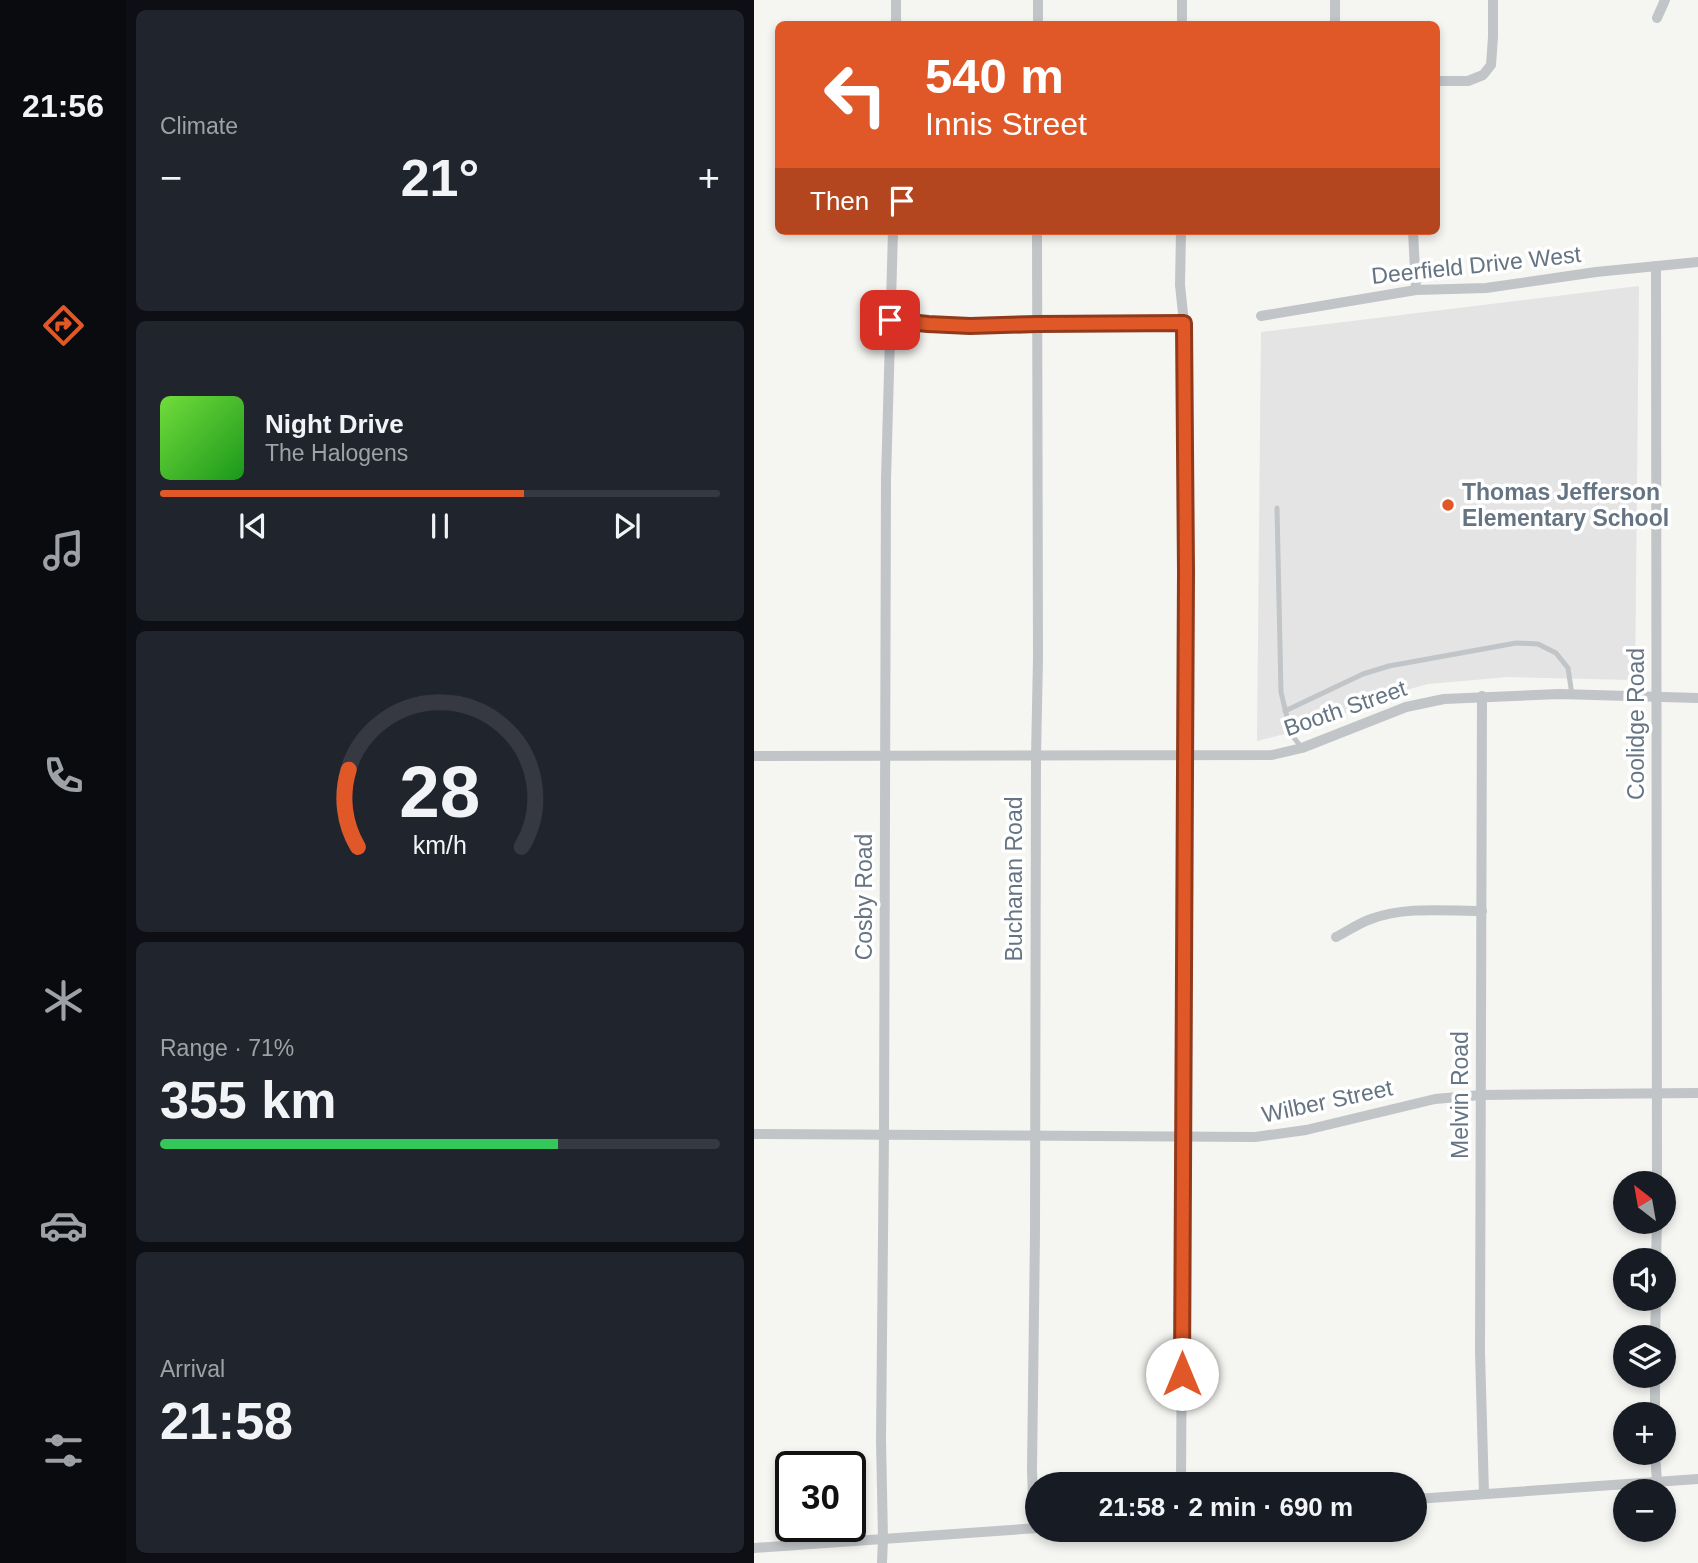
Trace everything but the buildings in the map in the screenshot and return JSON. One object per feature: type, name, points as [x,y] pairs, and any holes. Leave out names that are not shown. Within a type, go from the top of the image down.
[{"type":"street","points":[[896,0],[896,21]]},
{"type":"street","points":[[1038,0],[1038,21]]},
{"type":"street","points":[[1182,0],[1182,21]]},
{"type":"street","points":[[1335,0],[1335,21]]},
{"type":"street","points":[[1440,81],[1468,81],[1483,75],[1491,65],[1493,0]]},
{"type":"street","points":[[1658,18],[1665,0]]},
{"type":"street","name":"Cosby Road","points":[[882,1563],[886,478],[893,235]]},
{"type":"street","name":"Buchanan Road","points":[[1032,1472],[1038,659],[1037,235]]},
{"type":"street","points":[[1181,235],[1186,571],[1181,1472]]},
{"type":"street","points":[[1413,235],[1416,290]]},
{"type":"street","name":"Deerfield Drive West","points":[[1261,316],[1416,290],[1486,288],[1698,261]]},
{"type":"street","name":"Coolidge Road","points":[[1656,266],[1657,1171]]},
{"type":"street","points":[[890,320],[970,326],[1184,323]]},
{"type":"street","name":"Booth Street","points":[[754,756],[1272,755],[1302,748],[1406,707],[1444,699],[1572,695],[1698,698]]},
{"type":"street","name":"Melvin Road","points":[[1482,696],[1480,1352],[1484,1494]]},
{"type":"street","points":[[1336,937],[1371,919],[1395,913],[1427,910],[1482,911]]},
{"type":"street","name":"Wilber Street","points":[[754,1134],[1256,1137],[1306,1130],[1435,1099],[1481,1095],[1698,1093]]},
{"type":"street","points":[[1676,1481],[1698,1479]]},
{"type":"street","points":[[1427,1498],[1613,1485]]},
{"type":"street","points":[[754,1548],[1025,1529]]},
{"type":"lane","points":[[1277,508],[1281,692],[1291,734],[1302,748]]},
{"type":"lane","points":[[1285,711],[1363,674],[1389,666],[1516,643],[1538,644],[1556,653],[1568,668],[1572,695]]},
{"type":"shaded area","name":"Thomas Jefferson Elementary School","points":[[1639,286],[1635,680],[1508,677],[1428,684],[1388,695],[1316,726],[1257,741],[1261,332]]},
{"type":"place","name":"Thomas Jefferson Elementary School","points":[[1448,505]]},
{"type":"route","points":[[890,320],[970,326],[1184,323],[1186,571],[1182,1374]]}]
